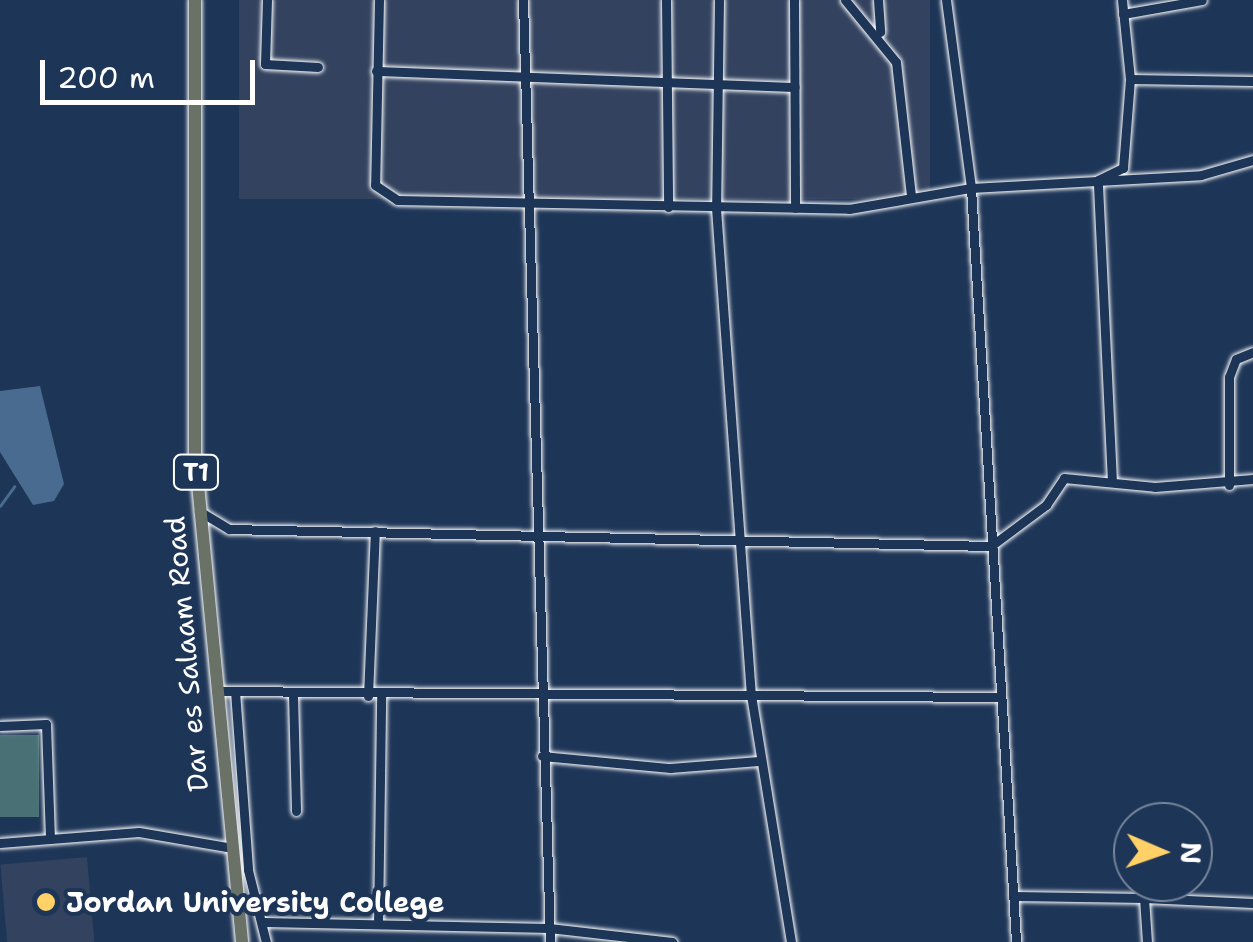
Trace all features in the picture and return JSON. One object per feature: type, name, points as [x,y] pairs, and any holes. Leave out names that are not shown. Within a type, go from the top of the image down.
[{"type":"highway","name":"Dar es Salaam Road","points":[[196,0],[199,510],[227,846],[242,942]]},
{"type":"street","points":[[267,0],[265,64],[318,66]]},
{"type":"street","points":[[379,0],[378,193],[668,207],[890,207],[911,195],[1201,175],[1253,160]]},
{"type":"street","points":[[522,0],[520,72],[550,942]]},
{"type":"street","points":[[666,0],[668,207]]},
{"type":"street","points":[[719,0],[716,208],[751,695],[791,942]]},
{"type":"street","points":[[794,0],[795,208]]},
{"type":"street","points":[[844,0],[880,33]]},
{"type":"street","points":[[878,0],[880,33],[899,73],[911,195]]},
{"type":"street","points":[[946,0],[971,188],[998,698],[1016,942]]},
{"type":"street","points":[[1098,180],[1123,168],[1130,80],[1122,0]]},
{"type":"street","points":[[1123,14],[1202,0]]},
{"type":"street","points":[[376,71],[520,72],[665,84],[717,80],[794,87]]},
{"type":"street","points":[[1130,80],[1253,81]]},
{"type":"street","points":[[1098,180],[1112,482]]},
{"type":"street","points":[[1229,485],[1229,377],[1236,358],[1253,352]]},
{"type":"street","points":[[199,510],[229,529],[375,531],[534,542],[990,546],[1042,509],[1064,478],[1229,485],[1253,479]]},
{"type":"street","points":[[368,696],[375,531]]},
{"type":"street","points":[[212,691],[368,696],[998,698]]},
{"type":"street","points":[[236,691],[248,818],[248,870],[266,942]]},
{"type":"street","points":[[293,694],[296,811]]},
{"type":"street","points":[[378,924],[381,696]]},
{"type":"street","points":[[0,726],[46,724],[50,838]]},
{"type":"street","points":[[542,756],[670,768],[759,761]]},
{"type":"street","points":[[225,817],[248,818]]},
{"type":"street","points":[[0,844],[155,833],[227,846]]},
{"type":"street","points":[[1015,896],[1113,898]]},
{"type":"street","points":[[1213,901],[1253,903]]},
{"type":"street","points":[[1144,902],[1148,942]]},
{"type":"street","points":[[264,922],[549,928],[672,942]]},
{"type":"shaded area","points":[[239,0],[930,0],[930,199],[239,199]]},
{"type":"shaded area","points":[[40,386],[64,484],[54,501],[33,505],[0,452],[0,391]]},
{"type":"shaded area","name":"Jordan University College","points":[[87,857],[94,942],[7,942],[0,865]]},
{"type":"green space","points":[[0,735],[39,735],[39,817],[0,817]]},
{"type":"waterway","points":[[0,506],[14,487]]},
{"type":"place","name":"Jordan University College","points":[[46,902]]}]
